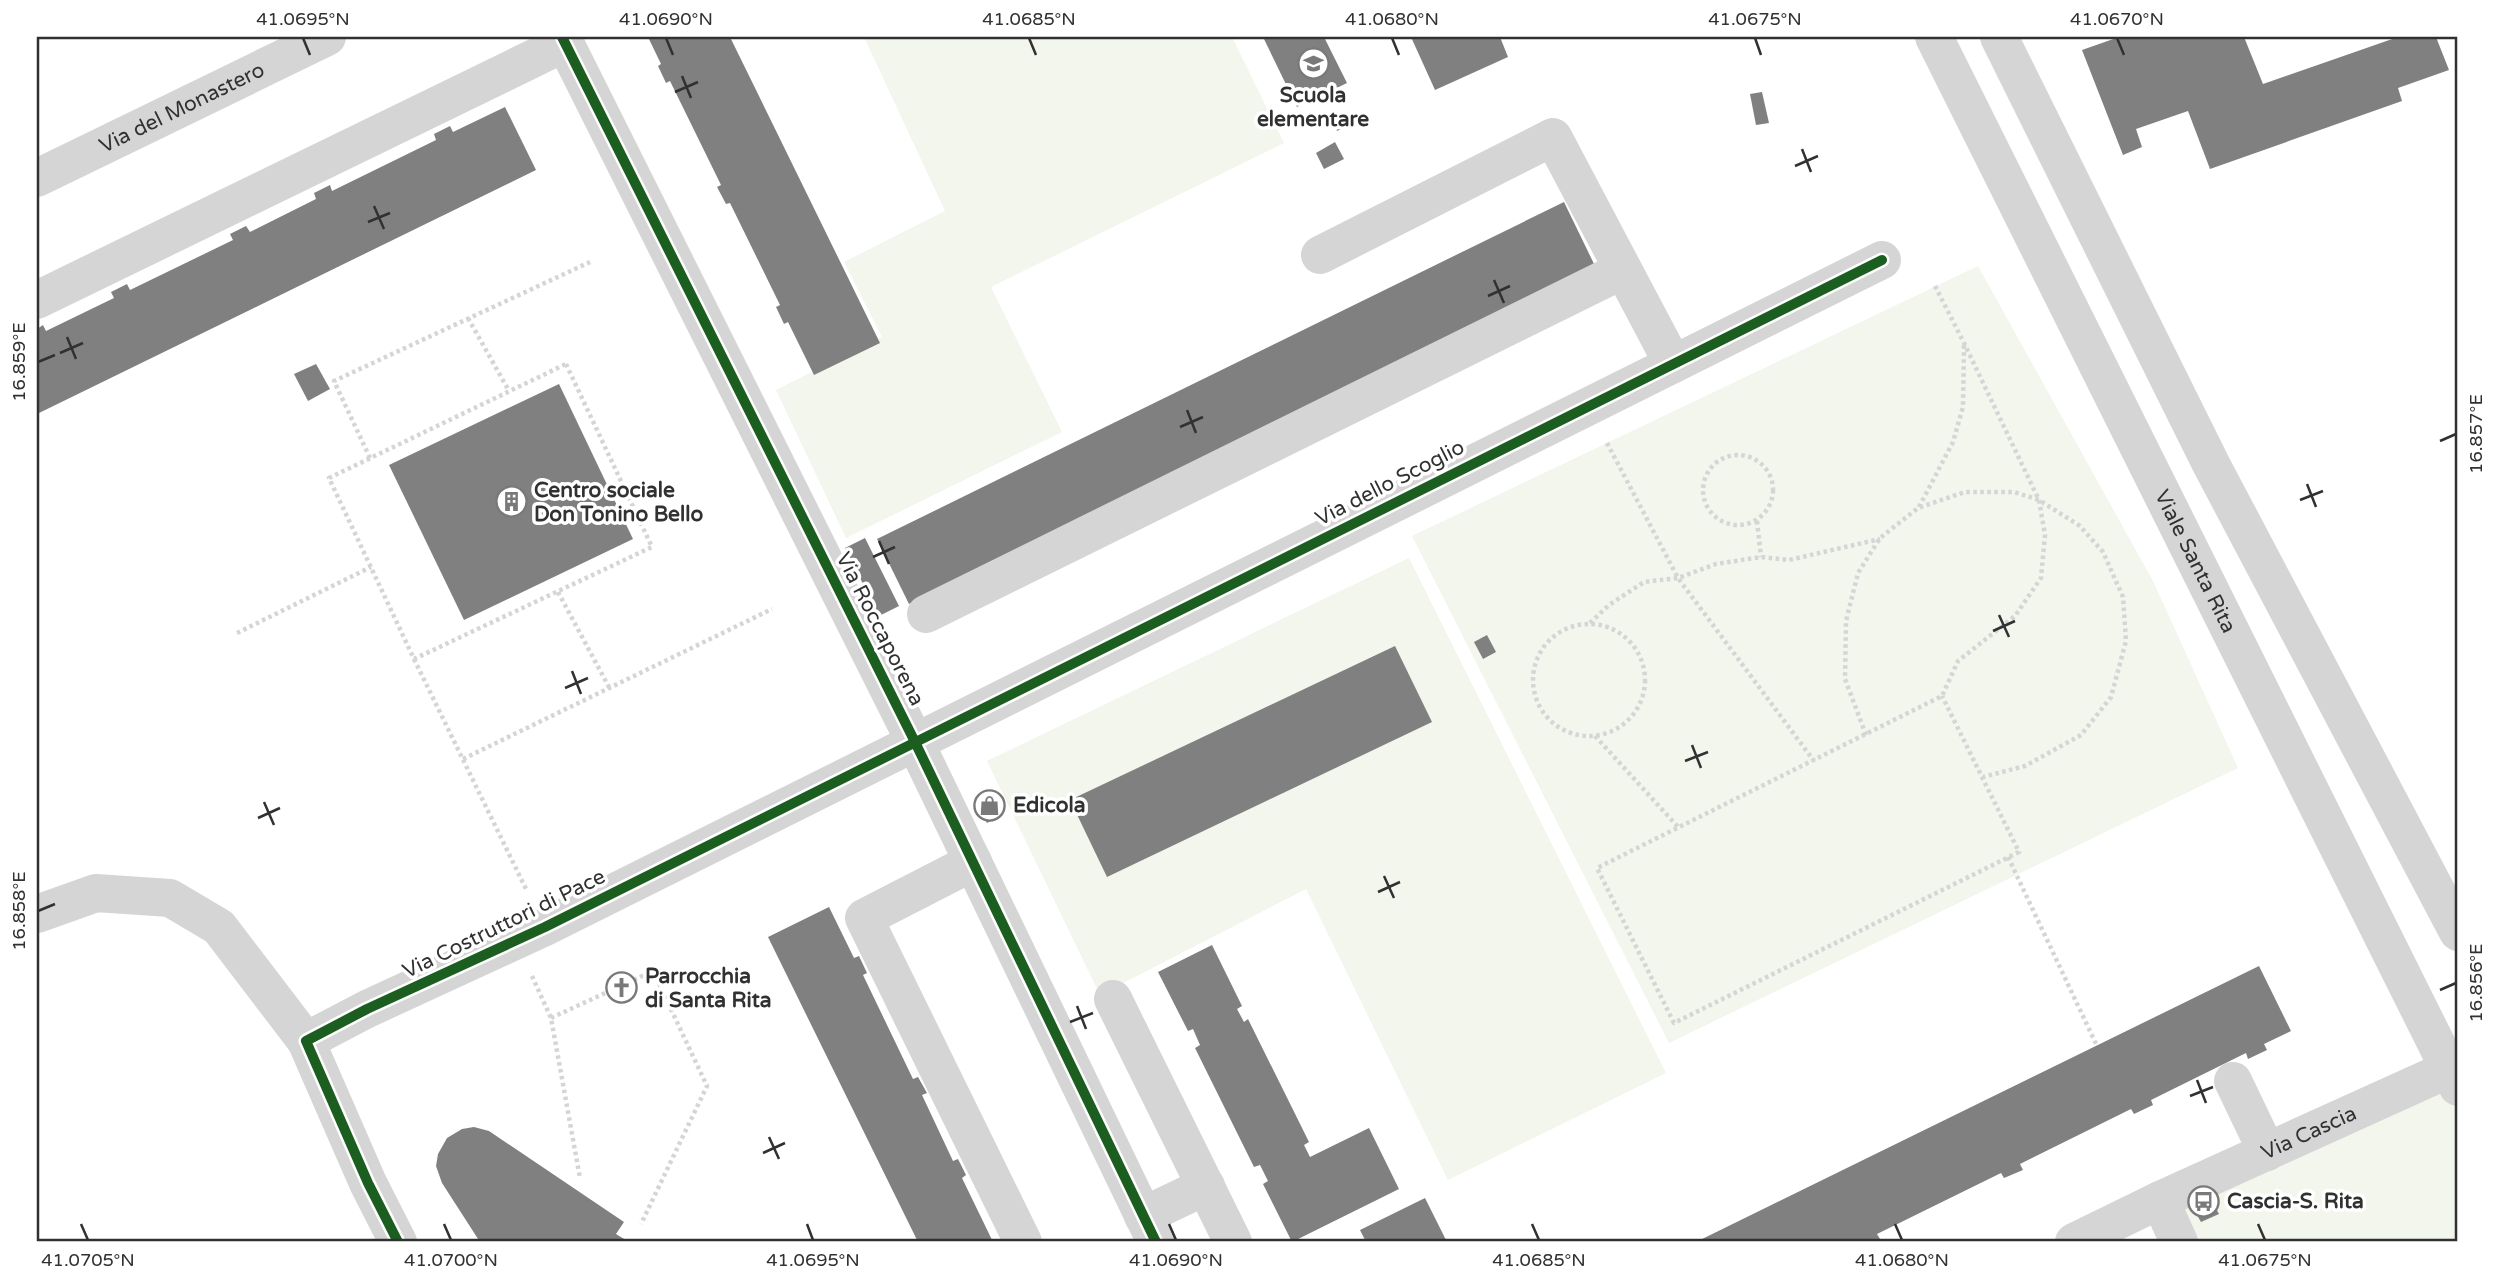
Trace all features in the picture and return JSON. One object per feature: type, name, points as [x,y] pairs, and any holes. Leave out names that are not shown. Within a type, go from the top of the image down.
[{"type":"street","name":"Via del Monastero","points":[[37,178],[327,37]]},
{"type":"street","name":"Viale Santa Rita","points":[[1934,37],[2455,1074]]},
{"type":"street","points":[[1999,37],[2215,471],[2458,932]]},
{"type":"street","points":[[37,300],[563,40]]},
{"type":"street","name":"Via Roccaporena","points":[[563,40],[915,742],[1150,1229]]},
{"type":"street","points":[[1320,255],[1553,137],[1673,364]]},
{"type":"street","name":"Via dello Scoglio","points":[[915,742],[1882,260]]},
{"type":"street","points":[[926,614],[1623,270]]},
{"type":"street","points":[[2162,495],[2215,471]]},
{"type":"street","name":"Via Costruttori di Pace","points":[[306,1041],[367,1009],[530,934],[915,742]]},
{"type":"street","points":[[974,862],[864,918],[1023,1242]]},
{"type":"street","points":[[37,915],[96,894],[170,898],[219,927],[306,1041],[368,1183],[398,1242]]},
{"type":"street","points":[[1113,999],[1233,1242]]},
{"type":"street","name":"Via Cascia","points":[[2074,1242],[2267,1152],[2455,1074]]},
{"type":"street","points":[[2233,1081],[2267,1152]]},
{"type":"street","points":[[1150,1229],[1206,1186]]},
{"type":"street","points":[[2160,1200],[2179,1242]]},
{"type":"path","points":[[370,458],[334,381],[590,262]]},
{"type":"path","points":[[1934,286],[2039,500],[2045,535],[2041,579],[2015,616],[1958,661],[1942,696],[1597,868],[1674,1023],[2019,852],[1942,696]]},
{"type":"path","points":[[468,318],[509,391]]},
{"type":"path","points":[[1918,508],[1953,442],[1963,407],[1964,343]]},
{"type":"path","points":[[414,659],[652,547],[566,364],[328,478],[414,659],[463,759],[530,934],[551,1018],[580,1178]]},
{"type":"path","points":[[1607,443],[1678,578],[1814,761]]},
{"type":"path","points":[[1740,455],[1751,457],[1770,474],[1773,500],[1757,521],[1744,526],[1730,525],[1717,519],[1707,508],[1702,492],[1704,478],[1711,466],[1721,458],[1740,455]]},
{"type":"path","points":[[1866,735],[1845,679],[1846,621],[1858,573],[1880,538],[1918,508],[1965,492],[2014,492],[2039,500],[2080,526],[2103,552],[2123,597],[2126,641],[2111,697],[2081,735],[2025,766],[1983,777]]},
{"type":"path","points":[[1757,521],[1761,557]]},
{"type":"path","points":[[1589,623],[1609,605],[1644,582],[1678,578],[1716,564],[1761,557],[1789,560],[1880,538]]},
{"type":"path","points":[[237,633],[371,567]]},
{"type":"path","points":[[558,592],[610,689]]},
{"type":"path","points":[[463,759],[772,609]]},
{"type":"path","points":[[1589,623],[1610,627],[1627,638],[1639,654],[1645,685],[1640,704],[1632,716],[1617,729],[1595,736],[1575,734],[1557,726],[1540,708],[1534,690],[1534,670],[1546,644],[1569,626],[1589,623]]},
{"type":"path","points":[[1595,736],[1679,828]]},
{"type":"path","points":[[2008,857],[2097,1046]]},
{"type":"path","points":[[551,1018],[653,971],[707,1086],[641,1224]]},
{"type":"shaded area","points":[[864,37],[1232,37],[1284,143],[991,287],[1062,432],[846,538],[776,390],[882,337],[844,262],[945,211]]},
{"type":"shaded area","points":[[1978,266],[2154,583],[2238,768],[1669,1043],[1412,536]]},
{"type":"shaded area","points":[[1409,558],[1666,1073],[1448,1180],[1306,889],[1100,995],[987,761]]},
{"type":"shaded area","points":[[2458,1087],[2458,1242],[2183,1242],[2160,1200]]},
{"type":"building","points":[[648,37],[730,37],[880,343],[814,375],[788,322],[784,324],[776,307],[780,305],[730,203],[726,204],[717,187],[721,185],[670,81],[666,83],[658,66],[661,64]]},
{"type":"building","points":[[1263,37],[1324,37],[1347,83],[1297,107]]},
{"type":"building","points":[[1411,37],[1500,37],[1508,57],[1435,90]]},
{"type":"building","points":[[2119,37],[2244,37],[2263,84],[2398,37],[2436,37],[2449,70],[2398,88],[2402,101],[2210,169],[2188,111],[2136,129],[2142,147],[2123,155],[2082,50]]},
{"type":"building","points":[[1762,92],[1769,123],[1756,125],[1750,94]]},
{"type":"building","points":[[505,107],[536,170],[37,414],[37,329],[43,325],[46,331],[114,298],[111,292],[127,284],[130,290],[233,240],[230,234],[246,226],[250,232],[316,199],[314,193],[330,185],[332,191],[436,140],[434,134],[450,126],[453,132]]},
{"type":"building","points":[[1353,114],[1357,122],[1337,131],[1334,124]]},
{"type":"building","points":[[1335,142],[1344,159],[1324,169],[1316,153]]},
{"type":"building","points":[[1564,202],[1596,268],[909,604],[877,539]]},
{"type":"building","points":[[316,364],[330,389],[308,401],[294,374]]},
{"type":"building","name":"Centro sociale Don Tonino Bello","points":[[559,384],[633,539],[464,620],[389,465]]},
{"type":"building","points":[[865,538],[899,606],[879,616],[845,548]]},
{"type":"building","points":[[1487,635],[1496,652],[1483,659],[1474,642]]},
{"type":"building","points":[[1395,646],[1432,722],[1107,877],[1070,800]]},
{"type":"building","points":[[986,797],[989,803],[994,802],[1001,816],[987,823],[977,802]]},
{"type":"building","points":[[829,907],[854,958],[859,956],[867,973],[863,975],[913,1079],[918,1077],[927,1093],[922,1095],[953,1161],[958,1159],[966,1175],[962,1178],[993,1242],[918,1242],[768,937]]},
{"type":"building","points":[[1212,945],[1242,1006],[1237,1009],[1244,1022],[1248,1019],[1309,1142],[1304,1145],[1310,1157],[1369,1128],[1399,1189],[1292,1242],[1263,1184],[1268,1181],[1260,1165],[1254,1167],[1195,1048],[1200,1045],[1193,1029],[1188,1031],[1158,972]]},
{"type":"building","points":[[2259,966],[2291,1031],[2264,1044],[2267,1050],[2248,1059],[2246,1053],[2151,1100],[2153,1105],[2134,1114],[2131,1109],[2020,1164],[2023,1170],[2004,1178],[2001,1173],[1877,1234],[1880,1239],[1873,1242],[1696,1242]]},
{"type":"building","points":[[474,1127],[489,1131],[624,1222],[616,1234],[629,1242],[480,1242],[442,1183],[436,1166],[438,1154],[447,1138],[462,1129]]},
{"type":"building","points":[[1425,1198],[1447,1242],[1366,1242],[1360,1230]]},
{"type":"building","points":[[2215,1207],[2219,1214],[2201,1222],[2197,1215]]},
{"type":"cycle path","points":[[562,37],[915,742],[1156,1242]]},
{"type":"cycle path","points":[[398,1242],[368,1183],[306,1041],[367,1009],[545,927],[1882,260]]},
{"type":"place","name":"Scuola elementare","points":[[1313,63]]},
{"type":"place","name":"Centro sociale Don Tonino Bello","points":[[511,502]]},
{"type":"place","name":"Edicola","points":[[990,805]]},
{"type":"place","name":"Parrocchia di Santa Rita","points":[[622,988]]},
{"type":"place","name":"Cascia-S. Rita","points":[[2204,1201]]}]
